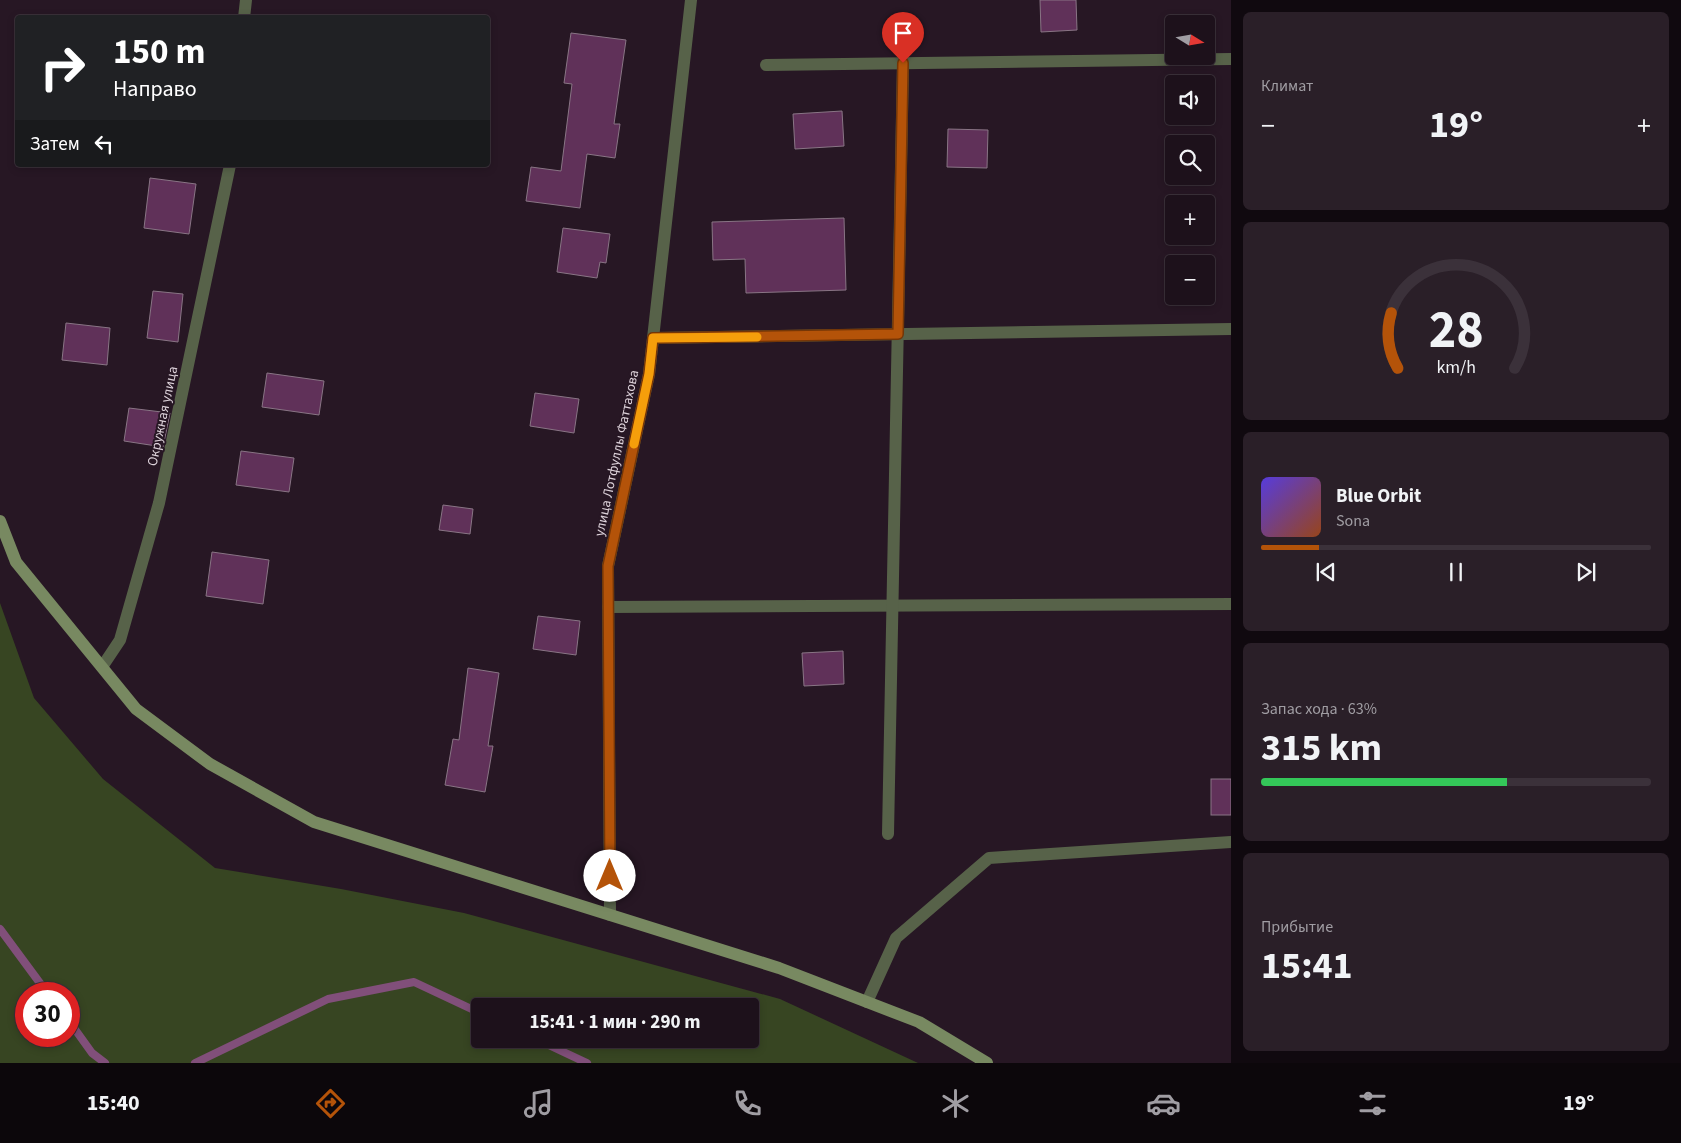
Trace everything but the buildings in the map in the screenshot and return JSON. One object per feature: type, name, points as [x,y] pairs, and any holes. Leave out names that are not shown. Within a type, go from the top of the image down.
[{"type":"street","points":[[244,15],[246,0]]},
{"type":"street","name":"улица Лотфуллы Фаттахова","points":[[610,915],[608,566],[649,374],[691,0]]},
{"type":"street","points":[[766,65],[1231,59]]},
{"type":"street","points":[[888,834],[903,63]]},
{"type":"street","name":"Окружная улица","points":[[102,667],[120,640],[159,503],[230,167]]},
{"type":"street","points":[[653,338],[1231,329]]},
{"type":"street","points":[[0,521],[16,562],[136,709],[210,764],[314,822],[779,968],[919,1022],[987,1063]]},
{"type":"street","points":[[608,607],[1231,604]]},
{"type":"street","points":[[867,1002],[896,938],[989,858],[1231,842]]},
{"type":"green space","points":[[0,603],[34,698],[103,779],[215,868],[341,889],[464,913],[780,999],[918,1063],[0,1063]]},
{"type":"waterway","points":[[0,929],[39,982]]},
{"type":"waterway","points":[[195,1063],[328,999],[414,982],[471,1009]]},
{"type":"waterway","points":[[80,1036],[92,1053],[105,1063]]},
{"type":"waterway","points":[[555,1048],[587,1063]]},
{"type":"slow traffic","points":[[634,444],[649,374],[653,338],[757,337]]},
{"type":"route","points":[[610,876],[608,566],[649,374],[653,338],[898,334],[903,63]]}]
